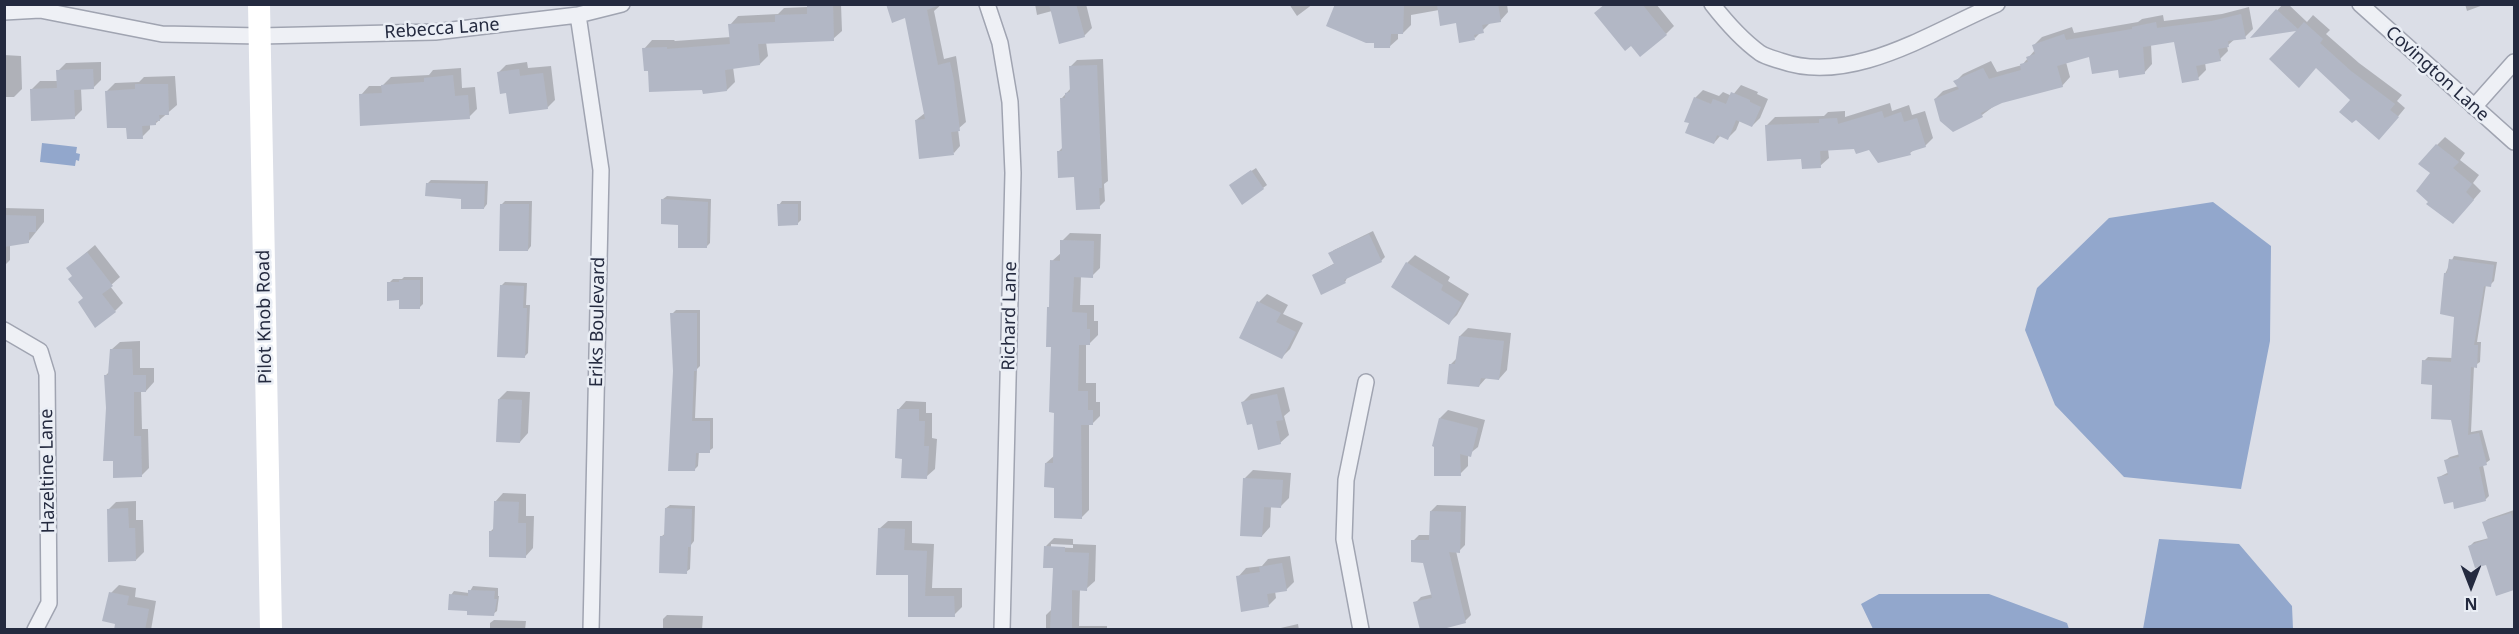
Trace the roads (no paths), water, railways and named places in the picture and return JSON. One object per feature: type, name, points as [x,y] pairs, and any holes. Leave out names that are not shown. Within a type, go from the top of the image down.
[{"type":"main road","name":"Pilot Knob Road","points":[[259,4],[271,630]]},
{"type":"street","name":"Rebecca Lane","points":[[4,12],[40,7],[162,34],[260,36],[435,32],[578,15],[622,4]]},
{"type":"street","name":"Richard Lane","points":[[987,4],[1000,43],[1010,102],[1013,173],[1002,630]]},
{"type":"street","points":[[1712,4],[1729,25],[1762,54],[1799,67],[1842,67],[1884,54],[1997,4]]},
{"type":"street","name":"Covington Lane","points":[[2360,4],[2514,142]]},
{"type":"street","name":"Eriks Boulevard","points":[[578,15],[601,170],[591,630]]},
{"type":"street","points":[[2474,107],[2514,62]]},
{"type":"street","name":"Hazeltine Lane","points":[[4,330],[40,351],[47,374],[49,603],[35,630]]},
{"type":"street","points":[[1360,630],[1344,539],[1347,480],[1366,382]]},
{"type":"water","points":[[42,143],[77,147],[76,153],[80,154],[79,161],[76,160],[75,166],[40,162]]},
{"type":"water","points":[[2213,202],[2271,246],[2270,341],[2241,489],[2124,477],[2055,405],[2025,330],[2037,288],[2109,218]]},
{"type":"water","points":[[2159,539],[2239,544],[2292,606],[2293,629],[2143,629]]},
{"type":"water","points":[[1879,594],[1989,594],[2067,623],[2069,629],[1873,629],[1861,604]]}]
